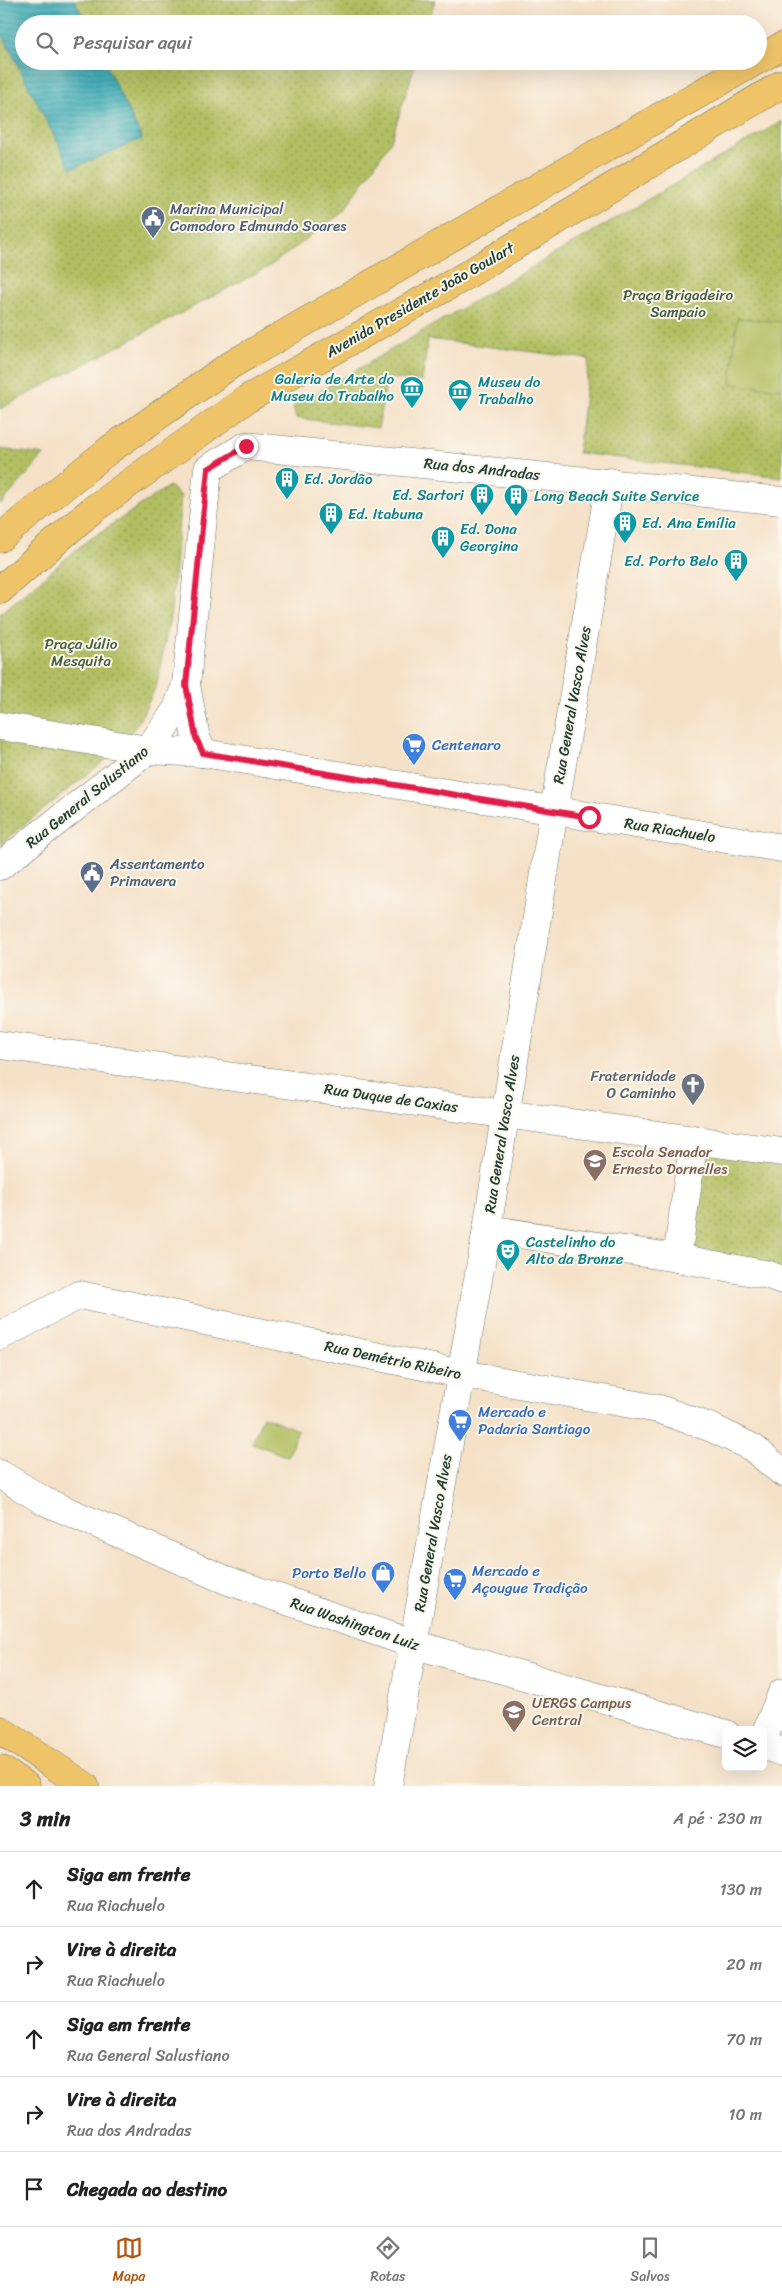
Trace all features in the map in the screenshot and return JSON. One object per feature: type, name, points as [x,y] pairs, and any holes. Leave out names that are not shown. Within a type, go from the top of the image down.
[{"type":"main road","points":[[767,55],[782,46]]},
{"type":"main road","points":[[0,538],[108,450],[229,366],[741,70]]},
{"type":"main road","name":"Avenida Presidente João Goulart","points":[[0,590],[92,510],[247,398],[455,282],[782,84]]},
{"type":"main road","points":[[0,1730],[85,1786]]},
{"type":"main road","points":[[0,1769],[26,1786]]},
{"type":"street","name":"Rua dos Andradas","points":[[206,489],[208,469],[246,446],[782,500]]},
{"type":"street","name":"Rua General Vasco Alves","points":[[388,1786],[487,1230],[554,810],[610,482]]},
{"type":"street","name":"Rua General Salustiano","points":[[0,866],[148,750],[177,709],[186,685],[206,489]]},
{"type":"street","points":[[186,685],[196,738],[203,753]]},
{"type":"street","points":[[0,726],[148,750]]},
{"type":"street","name":"Rua Riachuelo","points":[[148,750],[203,753],[782,848]]},
{"type":"street","name":"Rua Duque de Caxias","points":[[0,1045],[782,1152]]},
{"type":"street","points":[[677,1258],[694,1139]]},
{"type":"street","points":[[487,1230],[677,1258],[769,1275],[782,1280]]},
{"type":"street","name":"Rua Demétrio Ribeiro","points":[[0,1336],[78,1295],[462,1374],[659,1409],[712,1428],[753,1448],[782,1472]]},
{"type":"street","name":"Rua Washington Luiz","points":[[0,1474],[44,1501],[226,1580],[413,1644],[722,1733]]},
{"type":"street","points":[[767,1729],[782,1693]]},
{"type":"street","points":[[767,1746],[782,1752]]},
{"type":"green space","points":[[75,0],[435,0],[431,15],[82,15]]},
{"type":"green space","name":"Marina Municipal Comodoro Edmundo Soares","points":[[2,34],[15,59],[15,70],[20,70],[71,169],[142,138],[108,70],[413,70],[391,141],[343,212],[270,266],[0,409],[0,35]]},
{"type":"green space","name":"Praça Brigadeiro Sampaio","points":[[782,121],[782,477],[578,453],[589,359],[428,339],[422,381],[387,378],[378,428],[296,418],[293,407]]},
{"type":"green space","points":[[737,318],[782,322],[782,389],[731,384]]},
{"type":"green space","points":[[0,449],[44,455],[0,505]]},
{"type":"green space","name":"Praça Júlio Mesquita","points":[[169,486],[181,496],[171,611],[157,684],[142,716],[123,746],[0,844],[0,614],[83,544]]},
{"type":"green space","points":[[699,1148],[782,1161],[782,1271],[686,1252]]},
{"type":"green space","points":[[263,1416],[298,1430],[288,1457],[252,1443]]},
{"type":"water","points":[[0,0],[75,0],[82,15],[15,15],[15,59],[2,34],[0,35]]},
{"type":"water","points":[[20,70],[108,70],[142,139],[71,169]]},
{"type":"place","name":"Marina Municipal Comodoro Edmundo Soares","points":[[153,239]]},
{"type":"place","name":"Galeria de Arte do Museu do Trabalho","points":[[412,409]]},
{"type":"place","name":"Museu do Trabalho","points":[[460,412]]},
{"type":"place","name":"Ed. Jordão","points":[[287,500]]},
{"type":"place","name":"Ed. Sartori","points":[[482,516]]},
{"type":"place","name":"Long Beach Suite Service","points":[[516,517]]},
{"type":"place","name":"Ed. Itabuna","points":[[331,535]]},
{"type":"place","name":"Ed. Ana Emília","points":[[625,544]]},
{"type":"place","name":"Ed. Dona Georgina","points":[[443,559]]},
{"type":"place","name":"Ed. Porto Belo","points":[[736,582]]},
{"type":"place","name":"Centenaro","points":[[414,766]]},
{"type":"place","name":"Assentamento Primavera","points":[[92,894]]},
{"type":"place","name":"Fraternidade O Caminho","points":[[693,1106]]},
{"type":"place","name":"Escola Senador Ernesto Dornelles","points":[[595,1182]]},
{"type":"place","name":"Castelinho do Alto da Bronze","points":[[508,1272]]},
{"type":"place","name":"Mercado e Padaria Santiago","points":[[460,1442]]},
{"type":"place","name":"Porto Bello","points":[[383,1594]]},
{"type":"place","name":"Mercado e Açougue Tradição","points":[[455,1601]]},
{"type":"place","name":"UERGS Campus Central","points":[[514,1733]]},
{"type":"route","points":[[246,446],[208,469],[186,685],[196,738],[203,753],[589,817]]}]
